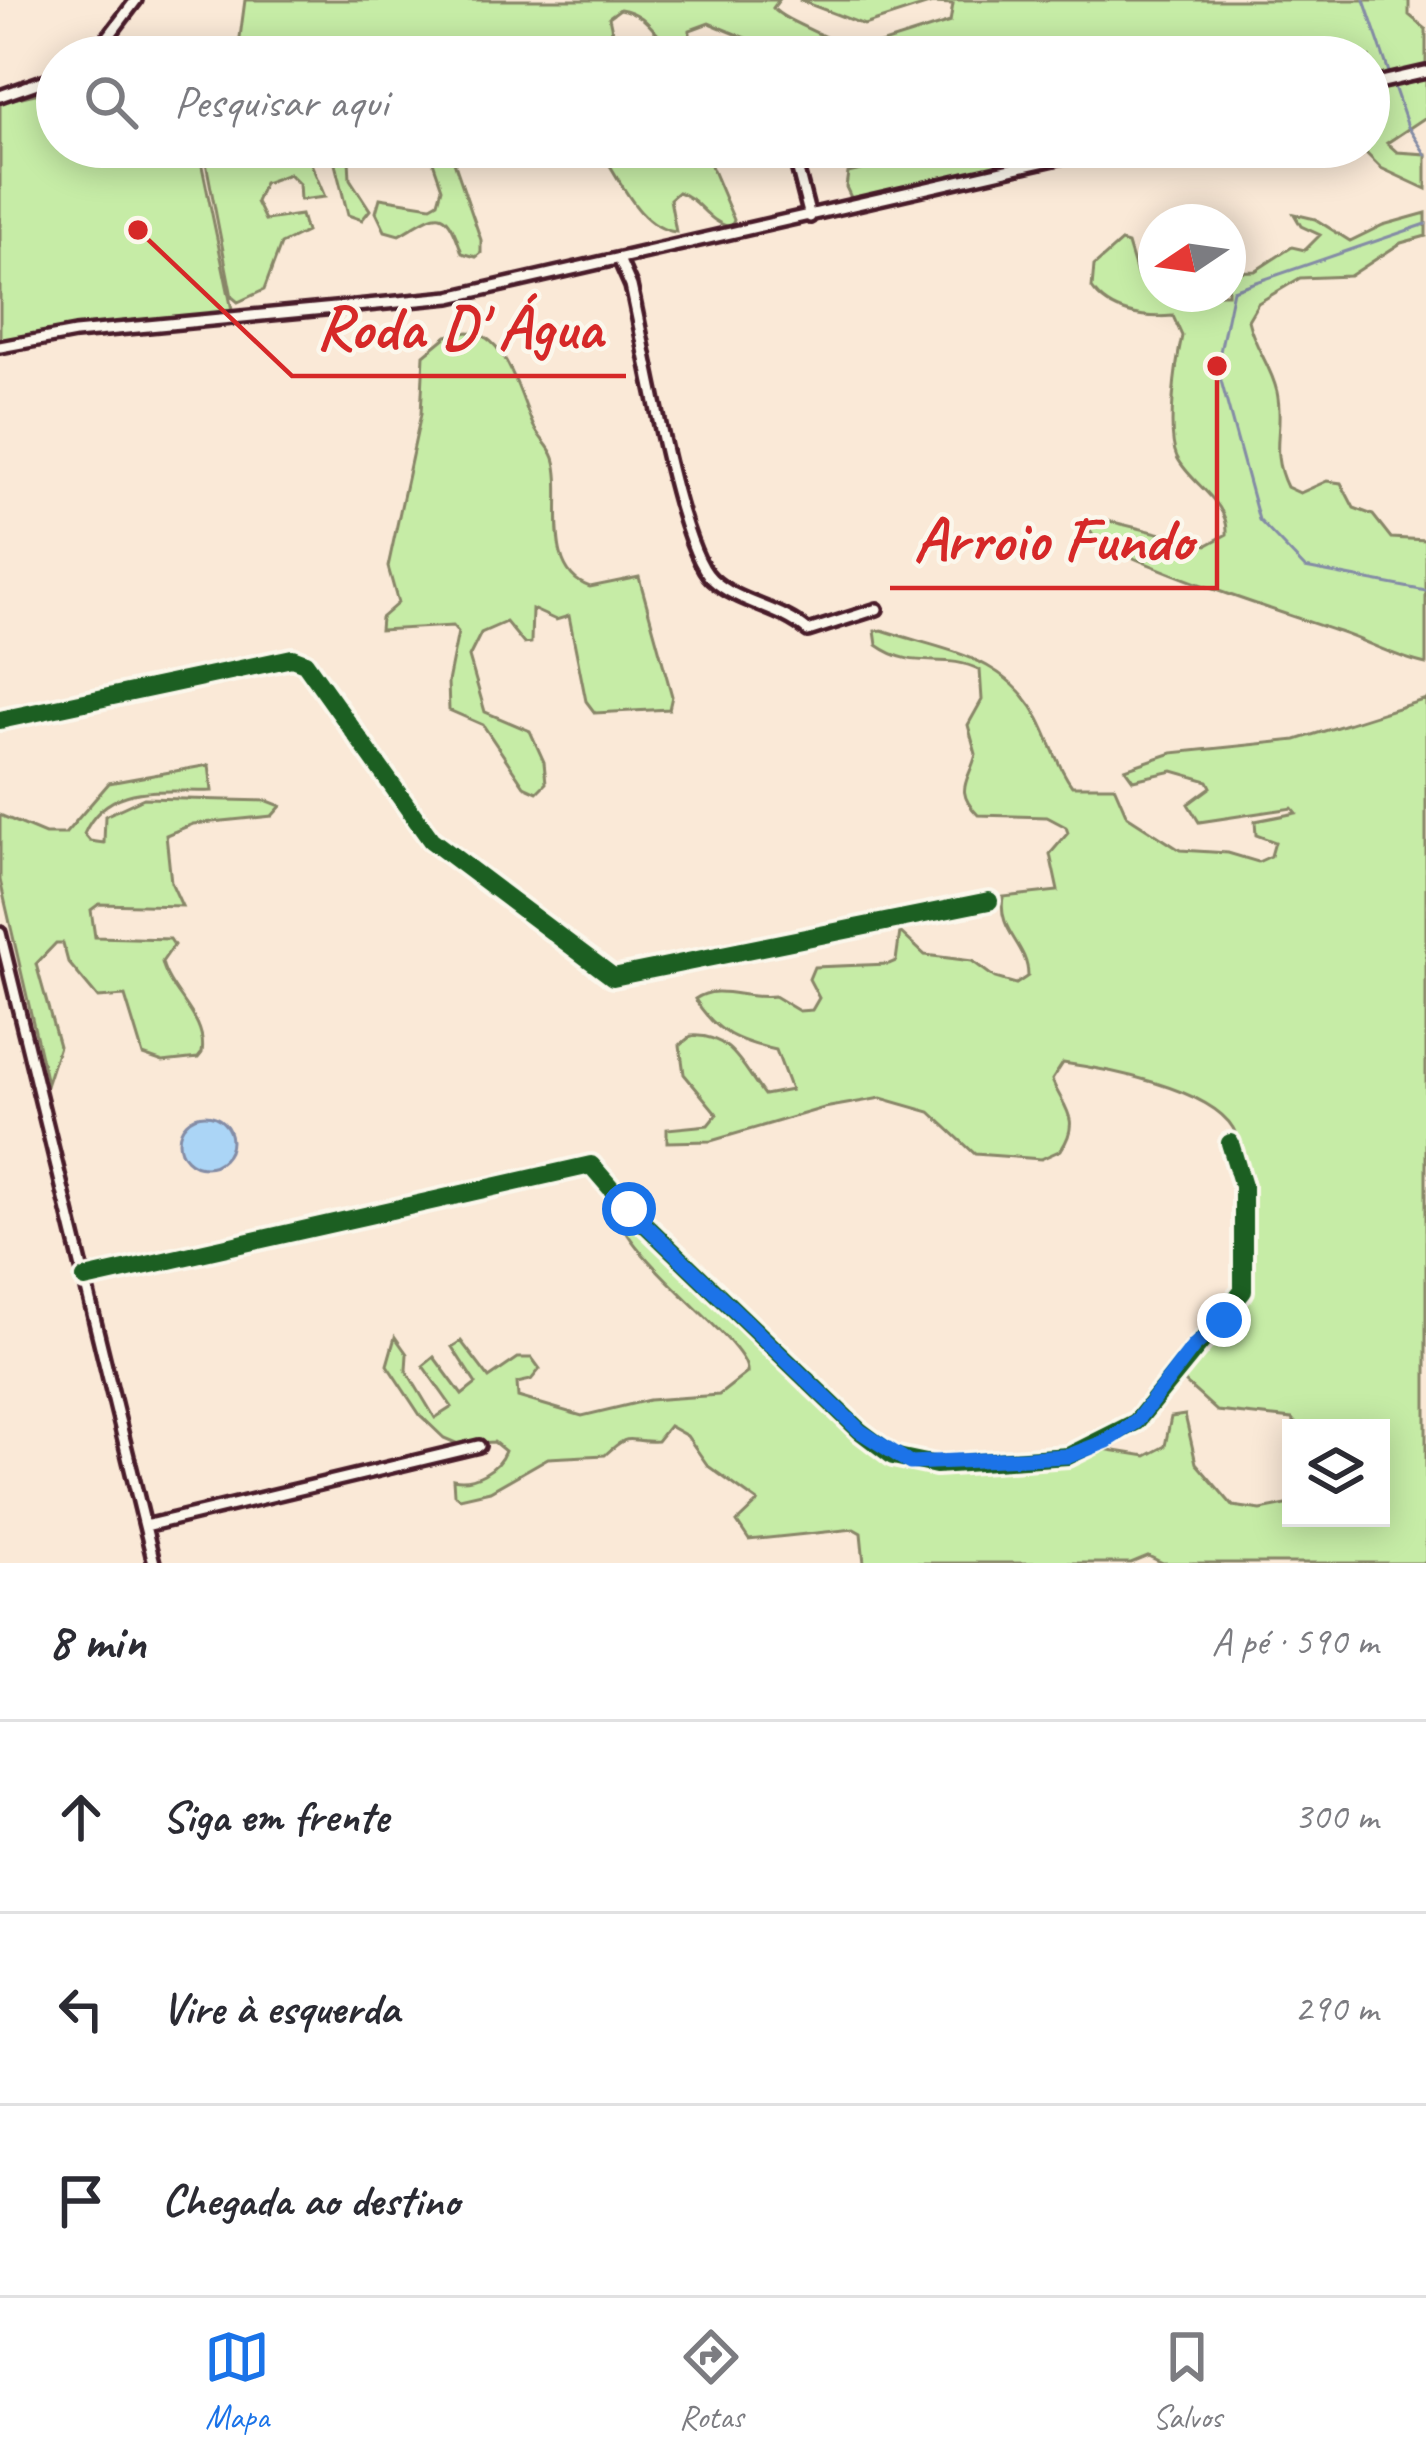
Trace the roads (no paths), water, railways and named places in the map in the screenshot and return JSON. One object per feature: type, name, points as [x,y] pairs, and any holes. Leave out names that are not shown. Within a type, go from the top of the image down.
[{"type":"street","points":[[109,36],[136,0]]},
{"type":"street","points":[[1390,81],[1426,72]]},
{"type":"street","points":[[0,96],[36,83]]},
{"type":"street","points":[[797,168],[810,217]]},
{"type":"street","points":[[0,347],[75,332],[451,297],[1018,168]]},
{"type":"street","points":[[620,259],[631,286],[686,524],[707,576],[727,590],[784,611],[808,631],[878,609]]},
{"type":"street","points":[[0,720],[292,658],[305,663],[431,840],[613,977],[989,901]]},
{"type":"street","points":[[0,933],[154,1563]]},
{"type":"street","points":[[85,1279],[591,1165],[759,1336],[893,1456],[936,1465],[1069,1456],[1136,1422],[1243,1291],[1243,1186],[1230,1143]]},
{"type":"street","points":[[146,1526],[479,1446]]},
{"type":"water","points":[[205,1115],[223,1123],[231,1141],[223,1159],[205,1167],[187,1159],[179,1141],[187,1123]]},
{"type":"waterway","points":[[1364,0],[1376,36]]},
{"type":"waterway","points":[[1390,75],[1408,127],[1426,155]]},
{"type":"waterway","points":[[1426,224],[1233,290],[1217,366],[1259,520],[1305,568],[1426,591]]},
{"type":"place","name":"Roda D' Água","points":[[138,230]]},
{"type":"place","name":"Arroio Fundo","points":[[1217,366]]}]
